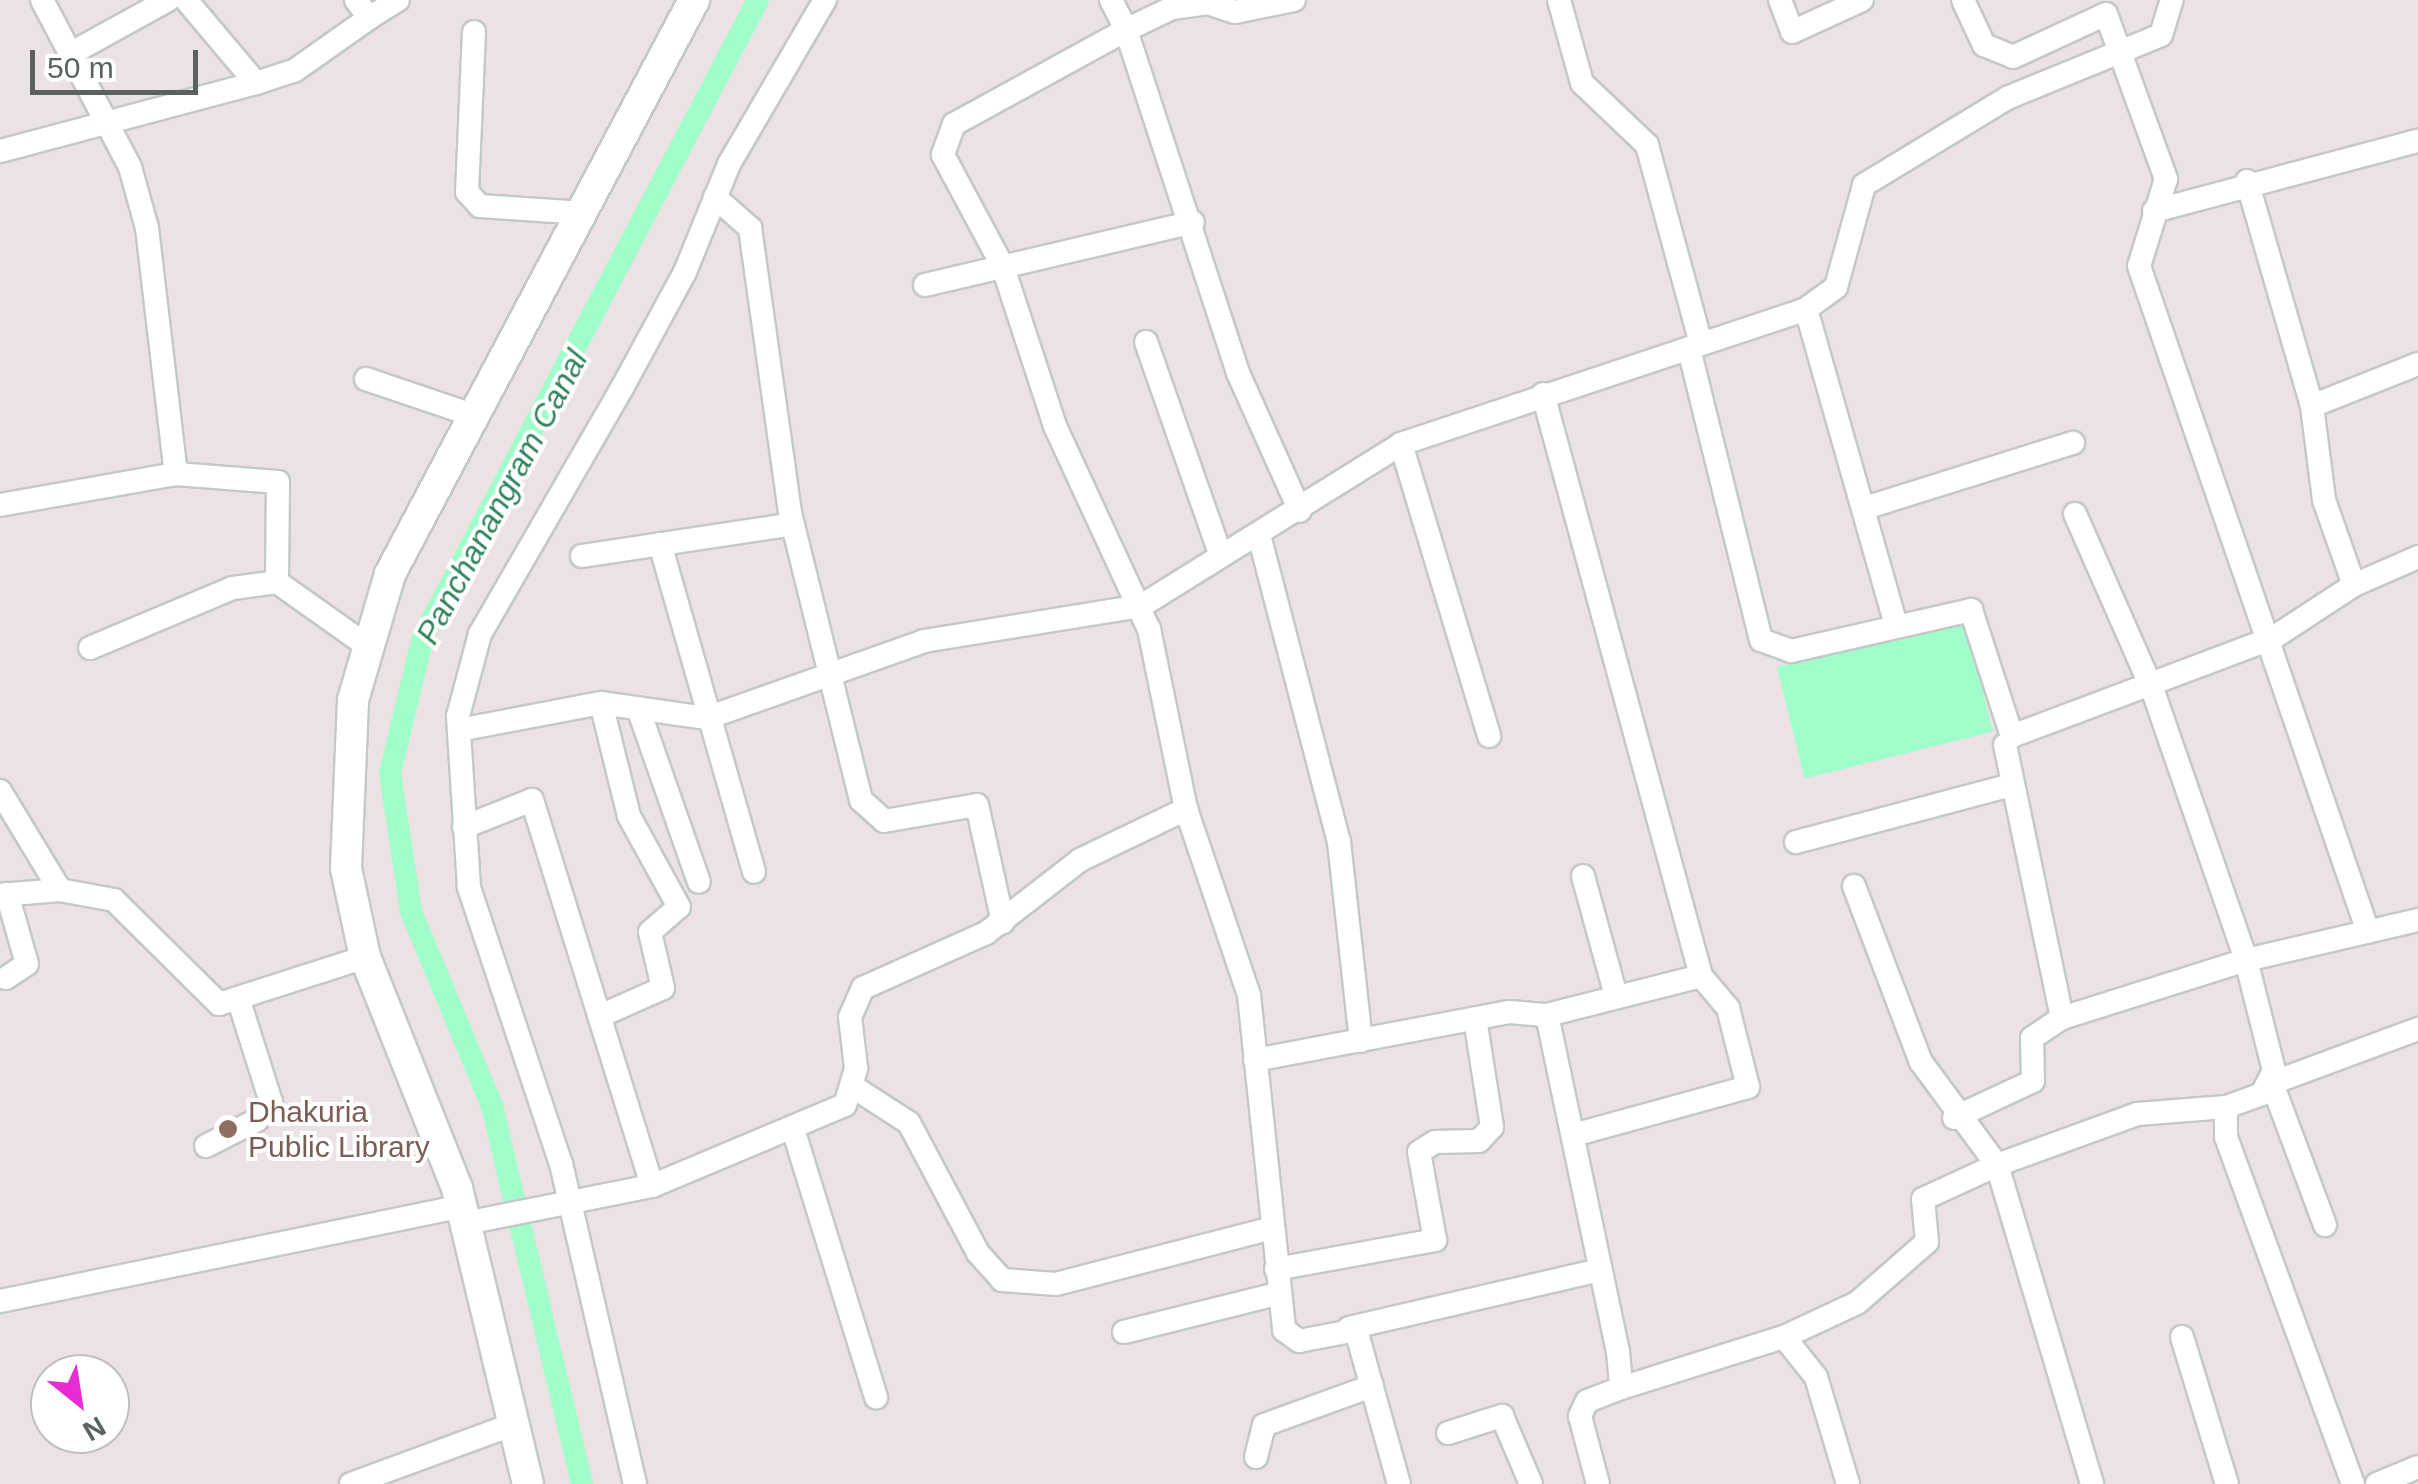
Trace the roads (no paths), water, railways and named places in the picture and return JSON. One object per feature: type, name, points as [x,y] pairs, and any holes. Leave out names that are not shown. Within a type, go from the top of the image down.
[{"type":"street","points":[[42,0],[108,119],[147,228],[176,474]]},
{"type":"street","points":[[70,54],[168,0]]},
{"type":"street","points":[[186,0],[256,83]]},
{"type":"street","points":[[0,150],[294,71],[362,9],[398,0]]},
{"type":"street","points":[[528,1484],[464,1214],[365,956],[344,810],[366,645],[390,574],[694,0]]},
{"type":"street","points":[[635,1484],[559,1209],[525,1040],[475,912],[464,827],[458,730],[480,634],[665,310],[716,197],[825,0]]},
{"type":"street","points":[[1111,0],[1126,30],[1194,222],[1238,373],[1300,511]]},
{"type":"street","points":[[1294,0],[1235,12],[1208,3],[1172,8],[1126,30],[944,133],[948,169],[1003,267],[1054,426],[1141,606],[1186,809],[1236,945],[1255,1060],[1276,1268],[1290,1340],[1596,1271]]},
{"type":"street","points":[[1559,0],[1582,84],[1646,146],[1762,640],[1791,650],[1895,622],[1971,610],[2012,736],[2153,690],[2272,638],[2354,585],[2418,558]]},
{"type":"street","points":[[1780,0],[1792,32],[1862,0]]},
{"type":"street","points":[[1964,0],[1984,45],[2013,58],[2106,14],[2166,179],[2139,266],[2212,491],[2272,638],[2368,932]]},
{"type":"street","points":[[458,730],[602,703],[707,718],[830,670],[924,641],[1141,606],[1300,511],[1401,444],[1806,308],[1836,287],[1864,186],[2006,98],[2119,48],[2162,36],[2172,0]]},
{"type":"street","points":[[474,32],[466,192],[480,206],[584,213]]},
{"type":"street","points":[[2154,212],[2248,181],[2418,141]]},
{"type":"street","points":[[2248,181],[2312,406],[2324,500],[2354,585]]},
{"type":"street","points":[[716,197],[750,228],[793,524],[868,812],[884,821],[977,806],[1003,922]]},
{"type":"street","points":[[925,286],[1194,222]]},
{"type":"street","points":[[1806,308],[1895,622]]},
{"type":"street","points":[[1146,342],[1221,556]]},
{"type":"street","points":[[2312,406],[2418,364]]},
{"type":"street","points":[[366,378],[475,416]]},
{"type":"street","points":[[1543,394],[1701,976],[1722,997],[1748,1087],[1574,1135]]},
{"type":"street","points":[[1865,508],[2073,443]]},
{"type":"street","points":[[1401,444],[1489,736]]},
{"type":"street","points":[[0,505],[176,474],[278,482],[277,582]]},
{"type":"street","points":[[2075,514],[2153,690],[2246,960],[2272,1083],[2325,1224]]},
{"type":"street","points":[[582,556],[793,524]]},
{"type":"street","points":[[1259,535],[1339,842],[1360,1041]]},
{"type":"street","points":[[660,544],[754,872]]},
{"type":"street","points":[[90,648],[234,588],[277,582],[366,645]]},
{"type":"street","points":[[600,1016],[663,988],[650,932],[679,907],[629,816],[602,703]]},
{"type":"street","points":[[638,708],[699,882]]},
{"type":"street","points":[[2004,745],[2062,1018]]},
{"type":"street","points":[[1796,842],[2012,785]]},
{"type":"street","points":[[0,790],[60,890]]},
{"type":"street","points":[[464,827],[532,800],[652,1186]]},
{"type":"street","points":[[0,1301],[464,1214],[499,1222],[559,1209],[652,1186],[793,1129],[845,1105],[855,1088],[850,1016],[863,988],[1003,922],[1080,860],[1186,809]]},
{"type":"street","points":[[1583,876],[1616,996]]},
{"type":"street","points":[[1854,886],[1884,978],[1954,1118],[1997,1164],[2092,1484]]},
{"type":"street","points":[[6,978],[27,964],[4,895],[60,890],[134,912],[200,992],[218,1004],[239,1001],[365,956]]},
{"type":"street","points":[[1954,1118],[2033,1081],[2032,1038],[2062,1018],[2246,960],[2418,920]]},
{"type":"street","points":[[1255,1060],[1475,1019],[1547,1015],[1701,976]]},
{"type":"street","points":[[206,1146],[257,1120],[271,1102],[239,1001]]},
{"type":"street","points":[[1547,1015],[1574,1135],[1620,1388]]},
{"type":"street","points":[[1276,1268],[1436,1240],[1419,1152],[1435,1142],[1479,1141],[1492,1127],[1475,1019]]},
{"type":"street","points":[[1598,1484],[1580,1416],[1587,1400],[1784,1337],[1857,1303],[1917,1254],[1930,1232],[1921,1207],[1930,1192],[2137,1114],[2226,1107],[2272,1083],[2418,1029]]},
{"type":"street","points":[[855,1088],[908,1124],[978,1253],[1002,1280],[1056,1284],[1272,1228]]},
{"type":"street","points":[[2226,1107],[2226,1137],[2276,1289],[2353,1484]]},
{"type":"street","points":[[793,1129],[876,1397]]},
{"type":"street","points":[[1124,1332],[1280,1293]]},
{"type":"street","points":[[1348,1328],[1372,1386],[1400,1484]]},
{"type":"street","points":[[2182,1336],[2227,1484]]},
{"type":"street","points":[[1784,1337],[1816,1376],[1848,1484]]},
{"type":"street","points":[[1256,1457],[1264,1425],[1372,1386]]},
{"type":"street","points":[[1448,1433],[1502,1416],[1531,1484]]},
{"type":"street","points":[[351,1484],[514,1424]]},
{"type":"street","points":[[2377,1484],[2418,1467]]},
{"type":"waterway","name":"Panchanangram Canal","points":[[582,1484],[492,1106],[411,911],[390,773],[423,637],[758,0]]},
{"type":"place","name":"Dhakuria Public Library","points":[[228,1129]]}]
